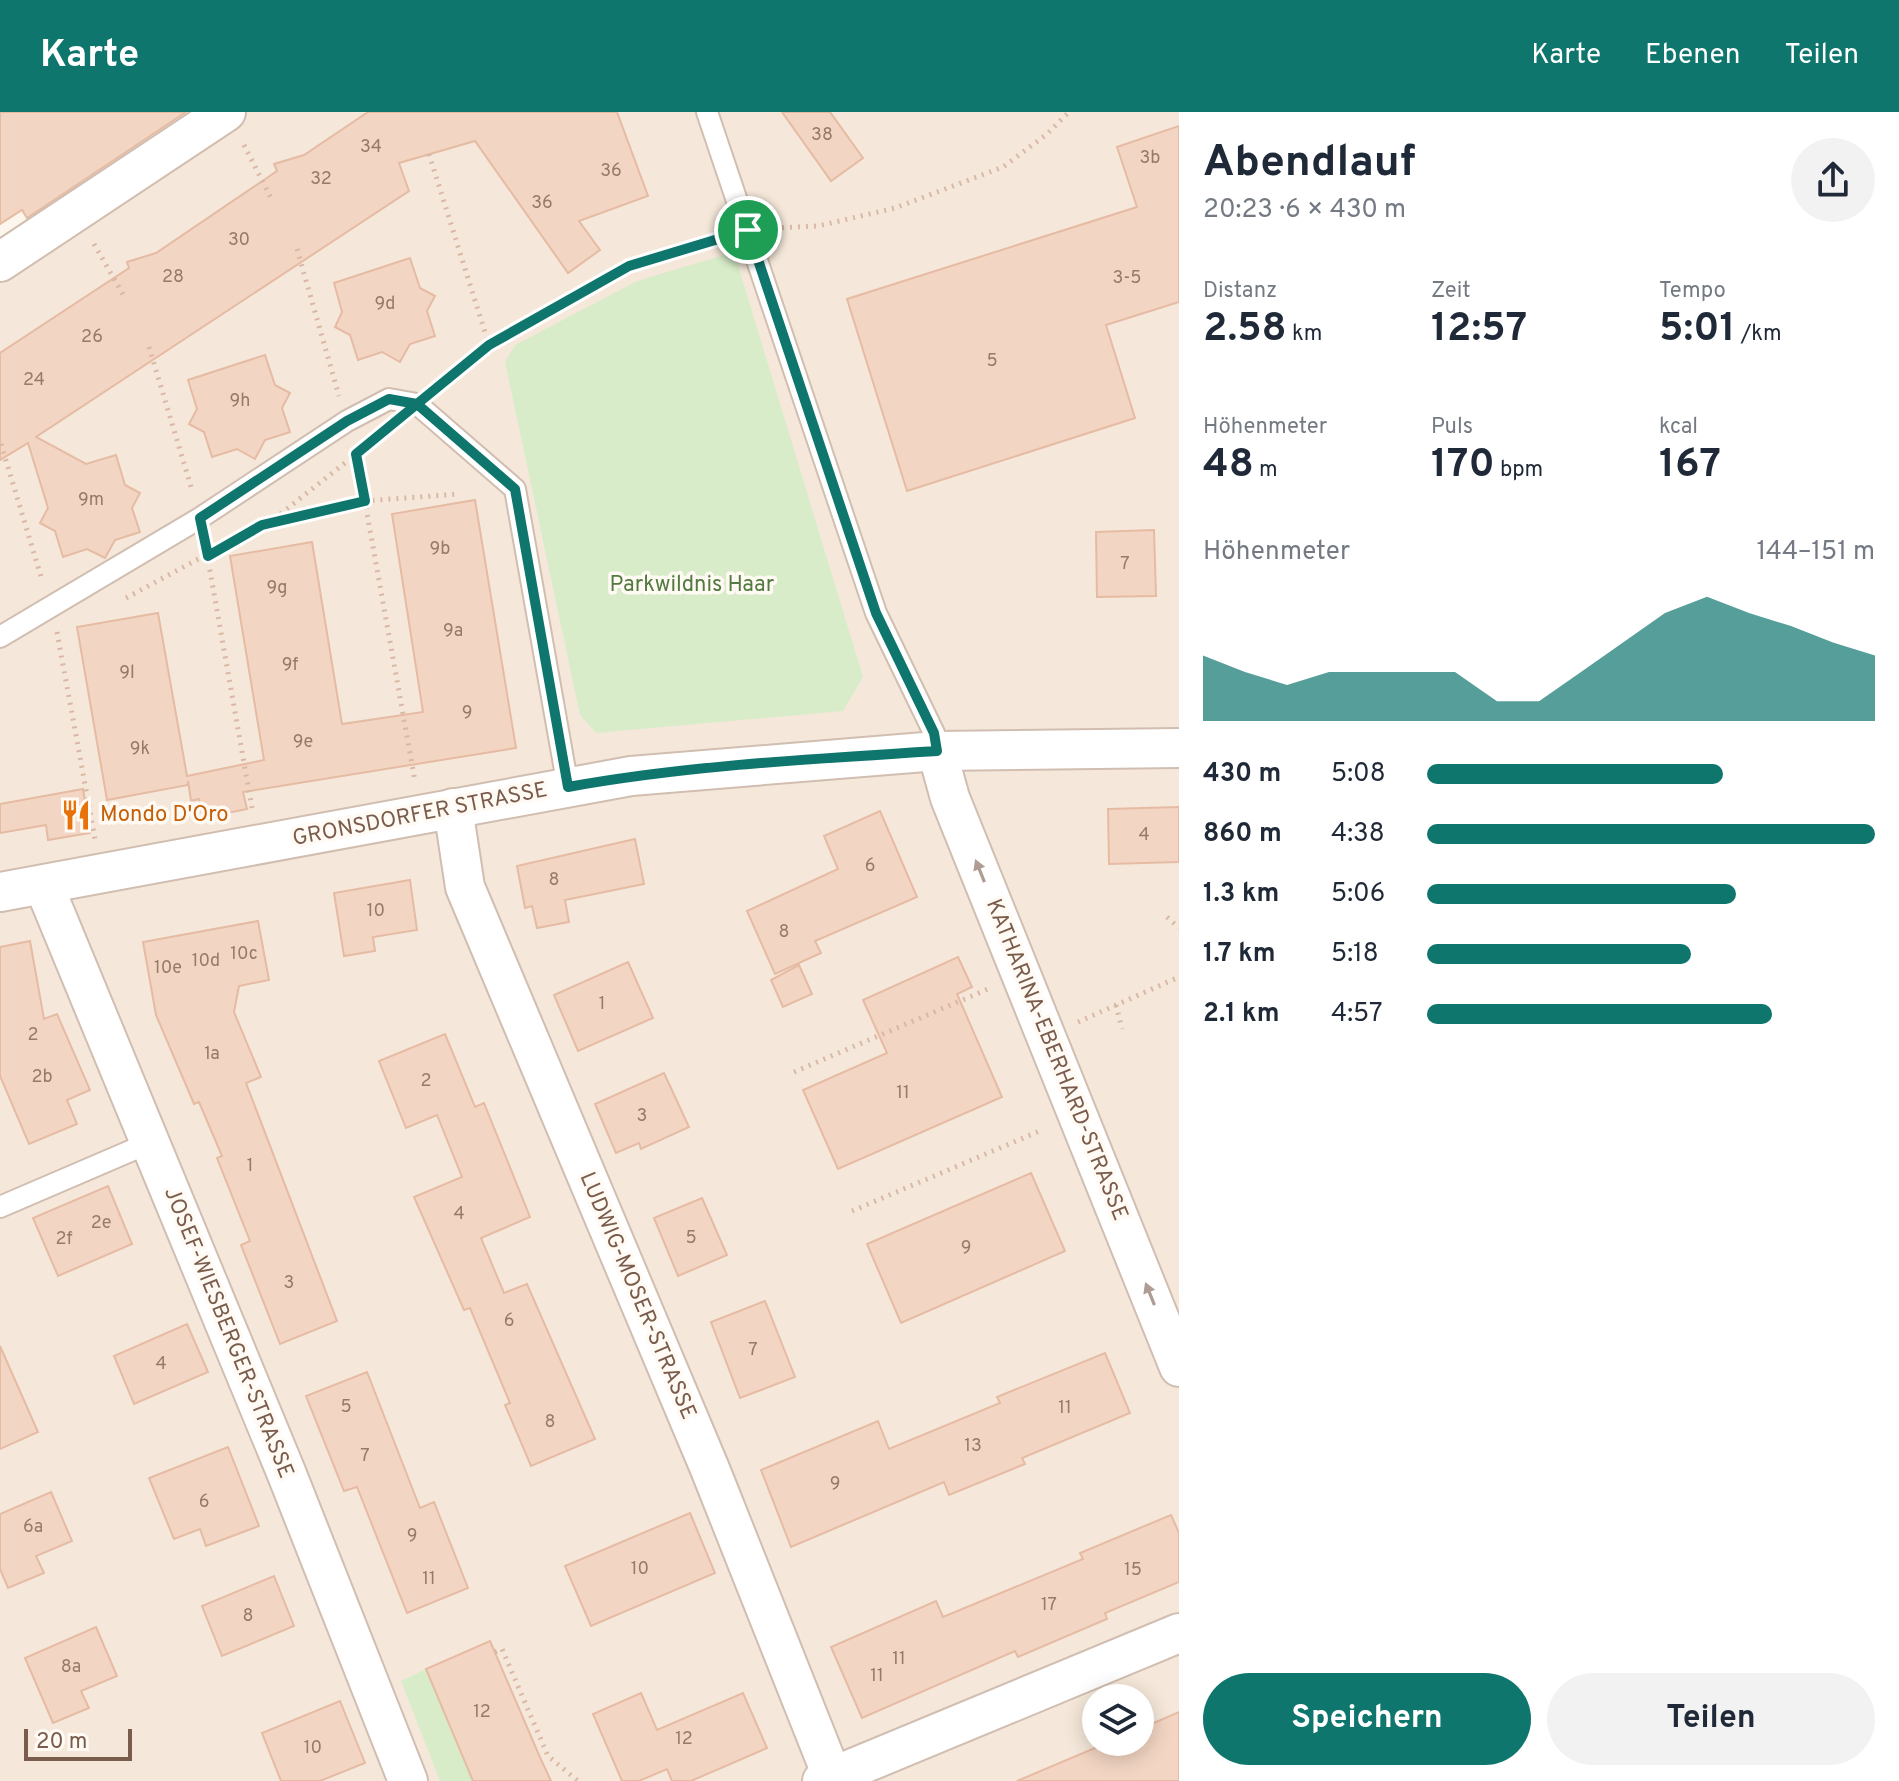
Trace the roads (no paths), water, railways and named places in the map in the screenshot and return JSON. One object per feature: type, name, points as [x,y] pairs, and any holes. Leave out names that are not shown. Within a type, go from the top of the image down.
[{"type":"street","points":[[0,262],[76,211],[233,125]]},
{"type":"street","name":"GRONSDORFER STRASSE","points":[[0,892],[631,776],[740,764],[937,751],[1179,748]]},
{"type":"street","name":"KATHARINA-EBERHARD-STRASSE","points":[[937,751],[950,798],[1179,1367]]},
{"type":"street","name":"LUDWIG-MOSER-STRASSE","points":[[453,808],[465,887],[710,1469],[829,1779]]},
{"type":"street","name":"JOSEF-WIESBERGER-STRASSE","points":[[44,886],[408,1781]]},
{"type":"street","points":[[829,1779],[1179,1633]]},
{"type":"lane","points":[[707,112],[876,613],[934,733],[937,751]]},
{"type":"lane","points":[[0,637],[200,518],[347,421],[389,399],[417,404],[515,489],[568,787]]},
{"type":"lane","points":[[0,1207],[149,1143]]},
{"type":"place","name":"Mondo D'Oro","points":[[76,815]]},
{"type":"park label","name":"Parkwildnis Haar","points":[[692,585]]}]
